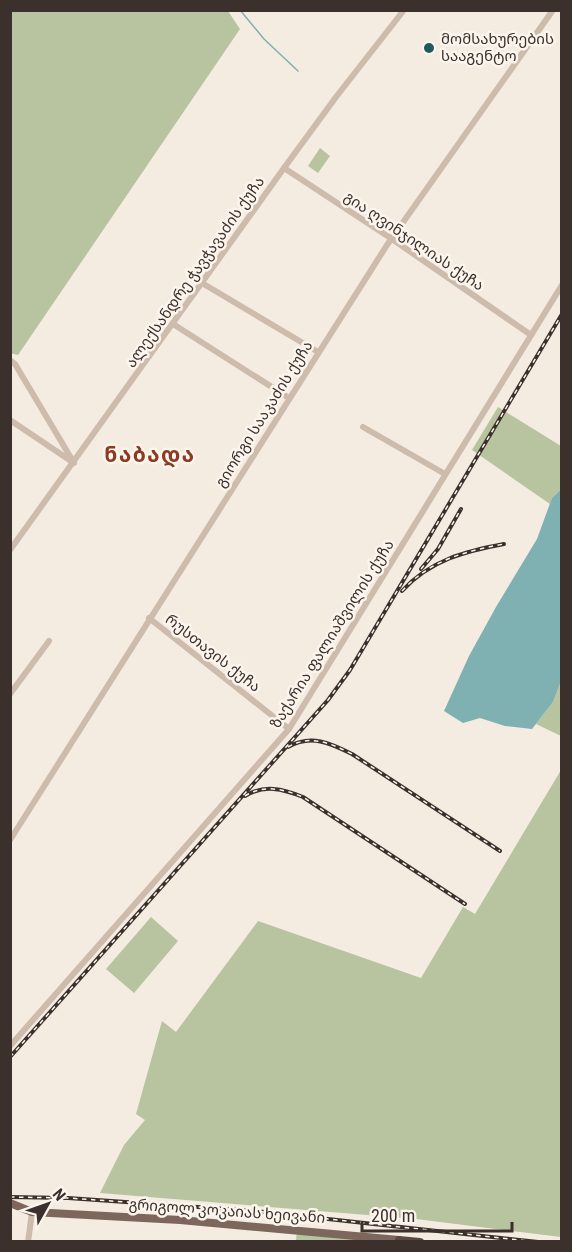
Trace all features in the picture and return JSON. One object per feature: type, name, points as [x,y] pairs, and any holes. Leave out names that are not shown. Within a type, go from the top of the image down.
[{"type":"highway","name":"გრიგოლ კოკაიას ხეივანი","points":[[399,1241],[420,1242]]},
{"type":"main road","name":"გრიგოლ კოკაიას ხეივანი","points":[[10,1203],[32,1212],[180,1220],[351,1234],[399,1241]]},
{"type":"main road","points":[[351,1234],[363,1242]]},
{"type":"street","name":"ალექსანდრე ჭავჭავაძის ქუჩა","points":[[10,550],[284,168],[404,10]]},
{"type":"street","name":"გიორგი სააკაძის ქუჩა","points":[[10,840],[318,352],[392,239],[553,10]]},
{"type":"street","name":"გია ღვინჯილიას ქუჩა","points":[[284,168],[531,335]]},
{"type":"street","points":[[202,283],[318,352]]},
{"type":"street","name":"ზაქარია ფალიაშვილის ქუჩა","points":[[10,1047],[289,729],[561,285]]},
{"type":"street","points":[[173,324],[289,398]]},
{"type":"street","points":[[10,360],[15,364],[74,463]]},
{"type":"street","points":[[10,420],[74,463]]},
{"type":"street","points":[[363,427],[445,474]]},
{"type":"street","name":"რუსთავის ქუჩა","points":[[149,618],[289,729]]},
{"type":"street","points":[[10,694],[49,641]]},
{"type":"street","points":[[10,825],[17,831]]},
{"type":"street","points":[[28,1242],[32,1212]]},
{"type":"green space","points":[[10,11],[228,11],[240,29],[18,355],[10,353]]},
{"type":"green space","points":[[320,148],[330,156],[318,173],[308,166]]},
{"type":"green space","points":[[498,407],[561,446],[561,489],[552,498],[550,504],[472,450]]},
{"type":"green space","points":[[561,681],[561,736],[536,724],[553,702]]},
{"type":"green space","points":[[561,770],[561,1237],[416,1219],[100,1193],[124,1145],[145,1120],[136,1114],[162,1021],[176,1032],[258,921],[421,978],[463,907],[475,914]]},
{"type":"green space","points":[[151,917],[178,941],[134,993],[106,969]]},
{"type":"green space","points":[[297,1230],[351,1234],[363,1241],[296,1240]]},
{"type":"water","points":[[561,489],[561,681],[553,702],[532,729],[505,726],[480,718],[463,723],[444,711],[469,656],[537,539],[552,498]]},
{"type":"waterway","points":[[240,10],[264,39],[298,71]]},
{"type":"railway","points":[[10,1057],[328,700],[350,670],[562,314]]},
{"type":"railway","points":[[421,569],[438,549],[461,509]]},
{"type":"railway","points":[[402,591],[424,572],[449,558],[504,544]]},
{"type":"railway","points":[[288,747],[296,743],[313,741],[344,750],[500,851]]},
{"type":"railway","points":[[245,796],[259,790],[274,789],[303,797],[465,904]]},
{"type":"railway","points":[[10,1197],[68,1198],[255,1211],[538,1242]]},
{"type":"place","name":"მომსახურების სააგენტო","points":[[429,48]]},
{"type":"district","name":"ნაბადა","points":[[150,455]]}]
